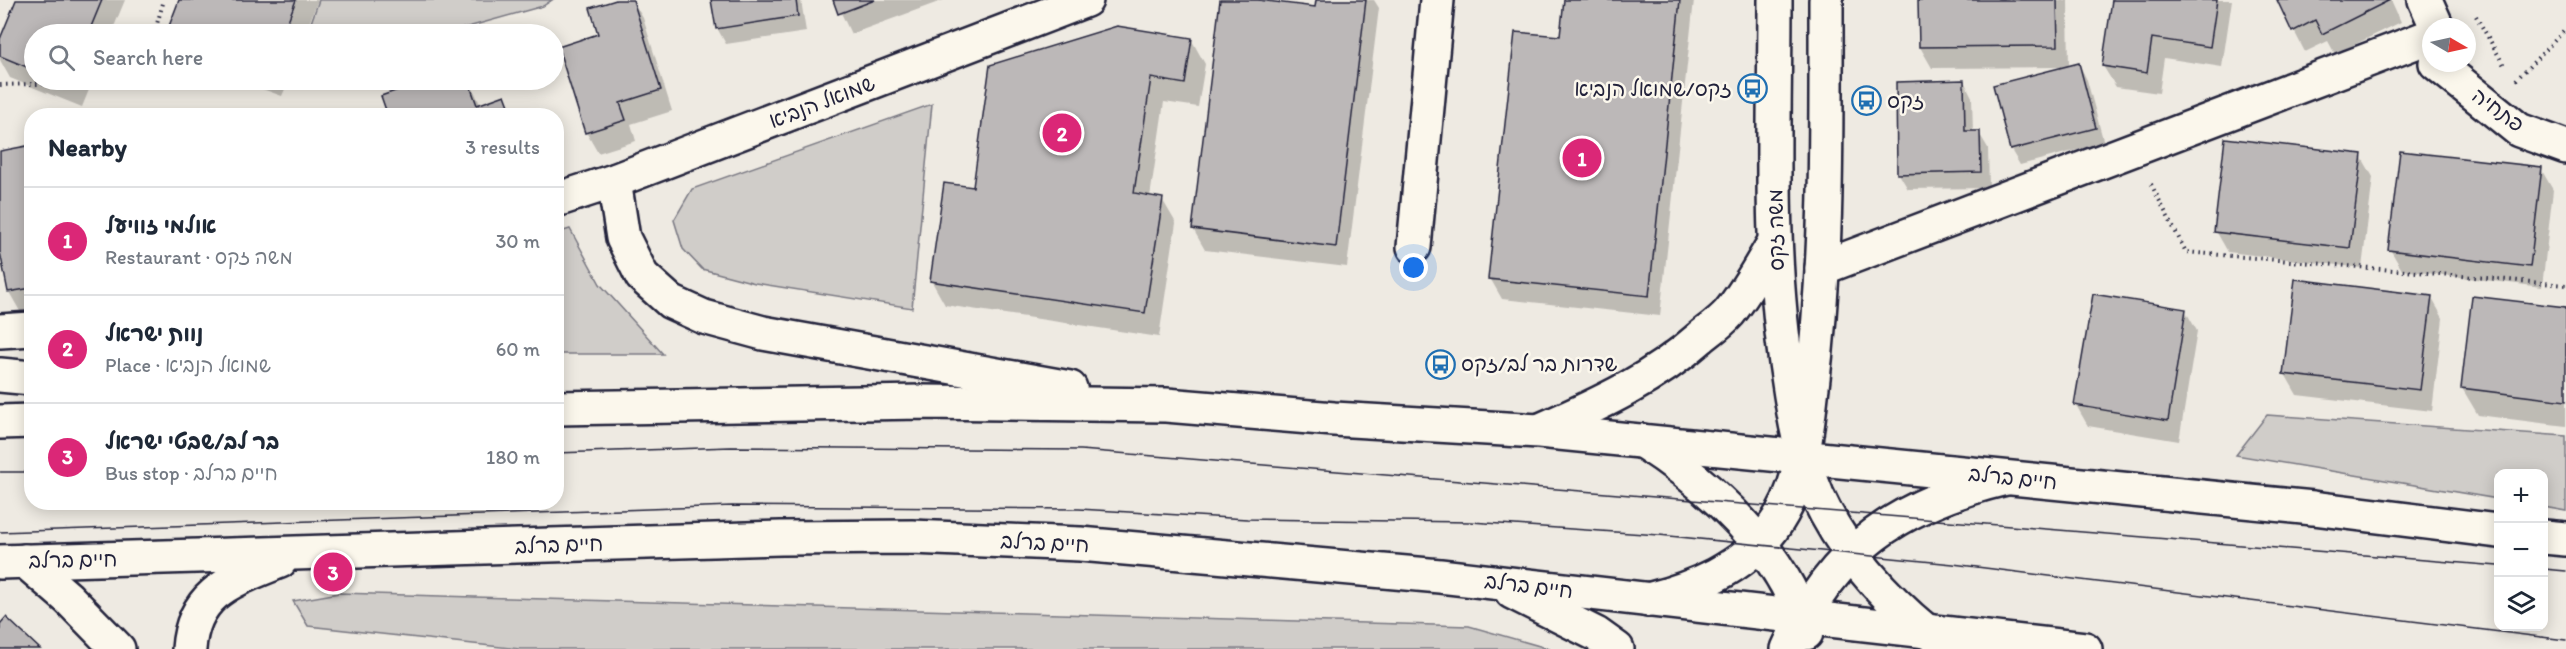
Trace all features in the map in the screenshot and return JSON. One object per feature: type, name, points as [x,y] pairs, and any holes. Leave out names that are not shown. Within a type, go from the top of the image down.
[{"type":"main road","name":"שמואל הנביא","points":[[564,197],[615,181],[1086,0]]},
{"type":"main road","points":[[1414,247],[1437,0]]},
{"type":"main road","name":"משה זקס","points":[[1775,0],[1774,243],[1781,332],[1803,457],[1817,495],[1851,554],[1900,609],[1927,632]]},
{"type":"main road","name":"משה זקס","points":[[1648,600],[1690,587],[1717,575],[1740,561],[1759,544],[1786,508],[1796,485],[1803,457],[1815,356],[1822,268],[1826,186],[1826,0]]},
{"type":"main road","points":[[2424,0],[2426,18]]},
{"type":"main road","points":[[1822,268],[2134,150],[2422,49]]},
{"type":"main road","name":"פתחיה","points":[[2456,72],[2490,106],[2519,130],[2566,147]]},
{"type":"main road","points":[[615,181],[623,238],[642,276],[672,302],[704,317],[763,333],[1166,405]]},
{"type":"main road","points":[[1539,431],[1617,396],[1659,371],[1694,344],[1728,314],[1748,287],[1774,243]]},
{"type":"main road","points":[[0,331],[24,330]]},
{"type":"main road","points":[[0,375],[24,377]]},
{"type":"main road","name":"חיים ברלב","points":[[564,408],[923,402],[1166,405],[1334,419],[1539,431],[2313,508],[2494,530]]},
{"type":"main road","points":[[0,422],[24,421]]},
{"type":"main road","points":[[1642,441],[1668,458],[1722,503],[1759,544],[1778,569],[1802,618],[1810,649]]},
{"type":"main road","points":[[1788,649],[1816,594],[1851,554],[1878,532],[1915,510],[1962,490],[2008,477]]},
{"type":"main road","name":"חיים ברלב","points":[[12,562],[769,539],[912,537],[1080,544],[1492,582],[2085,649]]},
{"type":"main road","points":[[2548,537],[2566,539]]},
{"type":"main road","points":[[189,649],[201,607],[224,585],[298,554]]},
{"type":"main road","points":[[12,562],[68,598],[118,649]]},
{"type":"main road","points":[[1492,582],[1596,634],[1617,649]]},
{"type":"path","points":[[157,24],[164,0]]},
{"type":"path","points":[[2490,106],[2566,29]]},
{"type":"path","points":[[0,85],[24,84]]},
{"type":"path","points":[[2134,150],[2186,252],[2566,285]]},
{"type":"shaded area","points":[[319,0],[552,0],[543,6],[479,24],[311,24]]},
{"type":"shaded area","points":[[932,104],[912,308],[755,283],[702,269],[683,249],[674,220],[692,189]]},
{"type":"shaded area","points":[[570,229],[600,284],[663,354],[564,354],[564,231]]},
{"type":"shaded area","points":[[2267,415],[2566,436],[2566,511],[2548,508],[2548,469],[2494,469],[2494,498],[2236,455]]},
{"type":"shaded area","points":[[339,593],[1469,626],[1550,649],[520,649],[308,626],[293,601]]},
{"type":"building","points":[[16,0],[102,0],[92,24],[24,24],[24,66],[0,56],[0,39]]},
{"type":"building","points":[[179,0],[296,0],[287,24],[170,24]]},
{"type":"building","points":[[616,0],[633,0],[661,90],[620,103],[626,120],[585,133],[564,66],[564,45],[598,34],[590,8]]},
{"type":"building","points":[[711,0],[796,0],[798,16],[716,29]]},
{"type":"building","points":[[833,0],[875,0],[838,14]]},
{"type":"building","points":[[1220,0],[1258,0],[1315,7],[1316,0],[1366,0],[1336,247],[1192,229]]},
{"type":"building","points":[[1564,0],[1680,0],[1649,296],[1488,279],[1515,32],[1560,36]]},
{"type":"building","points":[[1918,0],[2057,0],[2058,46],[1919,47]]},
{"type":"building","points":[[2112,0],[2217,0],[2210,47],[2152,38],[2147,73],[2102,66]]},
{"type":"building","points":[[2277,0],[2390,0],[2322,34],[2315,20],[2292,32]]},
{"type":"building","points":[[1117,26],[1192,38],[1185,84],[1151,78],[1134,193],[1163,198],[1145,313],[930,281],[944,183],[973,187],[990,65]]},
{"type":"building","points":[[2079,63],[2096,128],[2010,150],[1993,85]]},
{"type":"building","points":[[1964,80],[1965,131],[1980,131],[1981,172],[1897,174],[1896,82]]},
{"type":"building","points":[[398,90],[472,90],[477,105],[505,95],[510,108],[385,108],[381,96]]},
{"type":"building","points":[[2225,138],[2362,154],[2350,248],[2214,232]]},
{"type":"building","points":[[24,146],[24,289],[8,292],[0,252],[0,151]]},
{"type":"building","points":[[2400,151],[2542,167],[2530,267],[2388,250]]},
{"type":"building","points":[[2295,279],[2432,296],[2420,390],[2283,374]]},
{"type":"building","points":[[2093,294],[2186,309],[2168,421],[2074,405]]},
{"type":"building","points":[[2472,296],[2566,307],[2566,401],[2461,388]]},
{"type":"building","points":[[6,617],[40,649],[0,649],[0,624]]},
{"type":"tram line","points":[[564,453],[731,447],[1081,450],[2494,566]]},
{"type":"tram line","points":[[0,472],[24,472]]},
{"type":"tram line","points":[[0,532],[732,506],[1079,509],[1247,519],[1471,522],[1659,535],[1953,564],[2566,640]]},
{"type":"tram line","points":[[2548,569],[2566,571]]},
{"type":"place","name":"זקס/שמואל הנביא","points":[[1753,89]]},
{"type":"place","name":"זקס","points":[[1866,101]]},
{"type":"place","name":"נוות ישראל","points":[[1062,133]]},
{"type":"place","name":"אולמי זוויעל","points":[[1582,158]]},
{"type":"place","name":"שדרות בר לב/זקס","points":[[1440,364]]},
{"type":"place","name":"בר לב/שבטי ישראל","points":[[333,572]]}]
